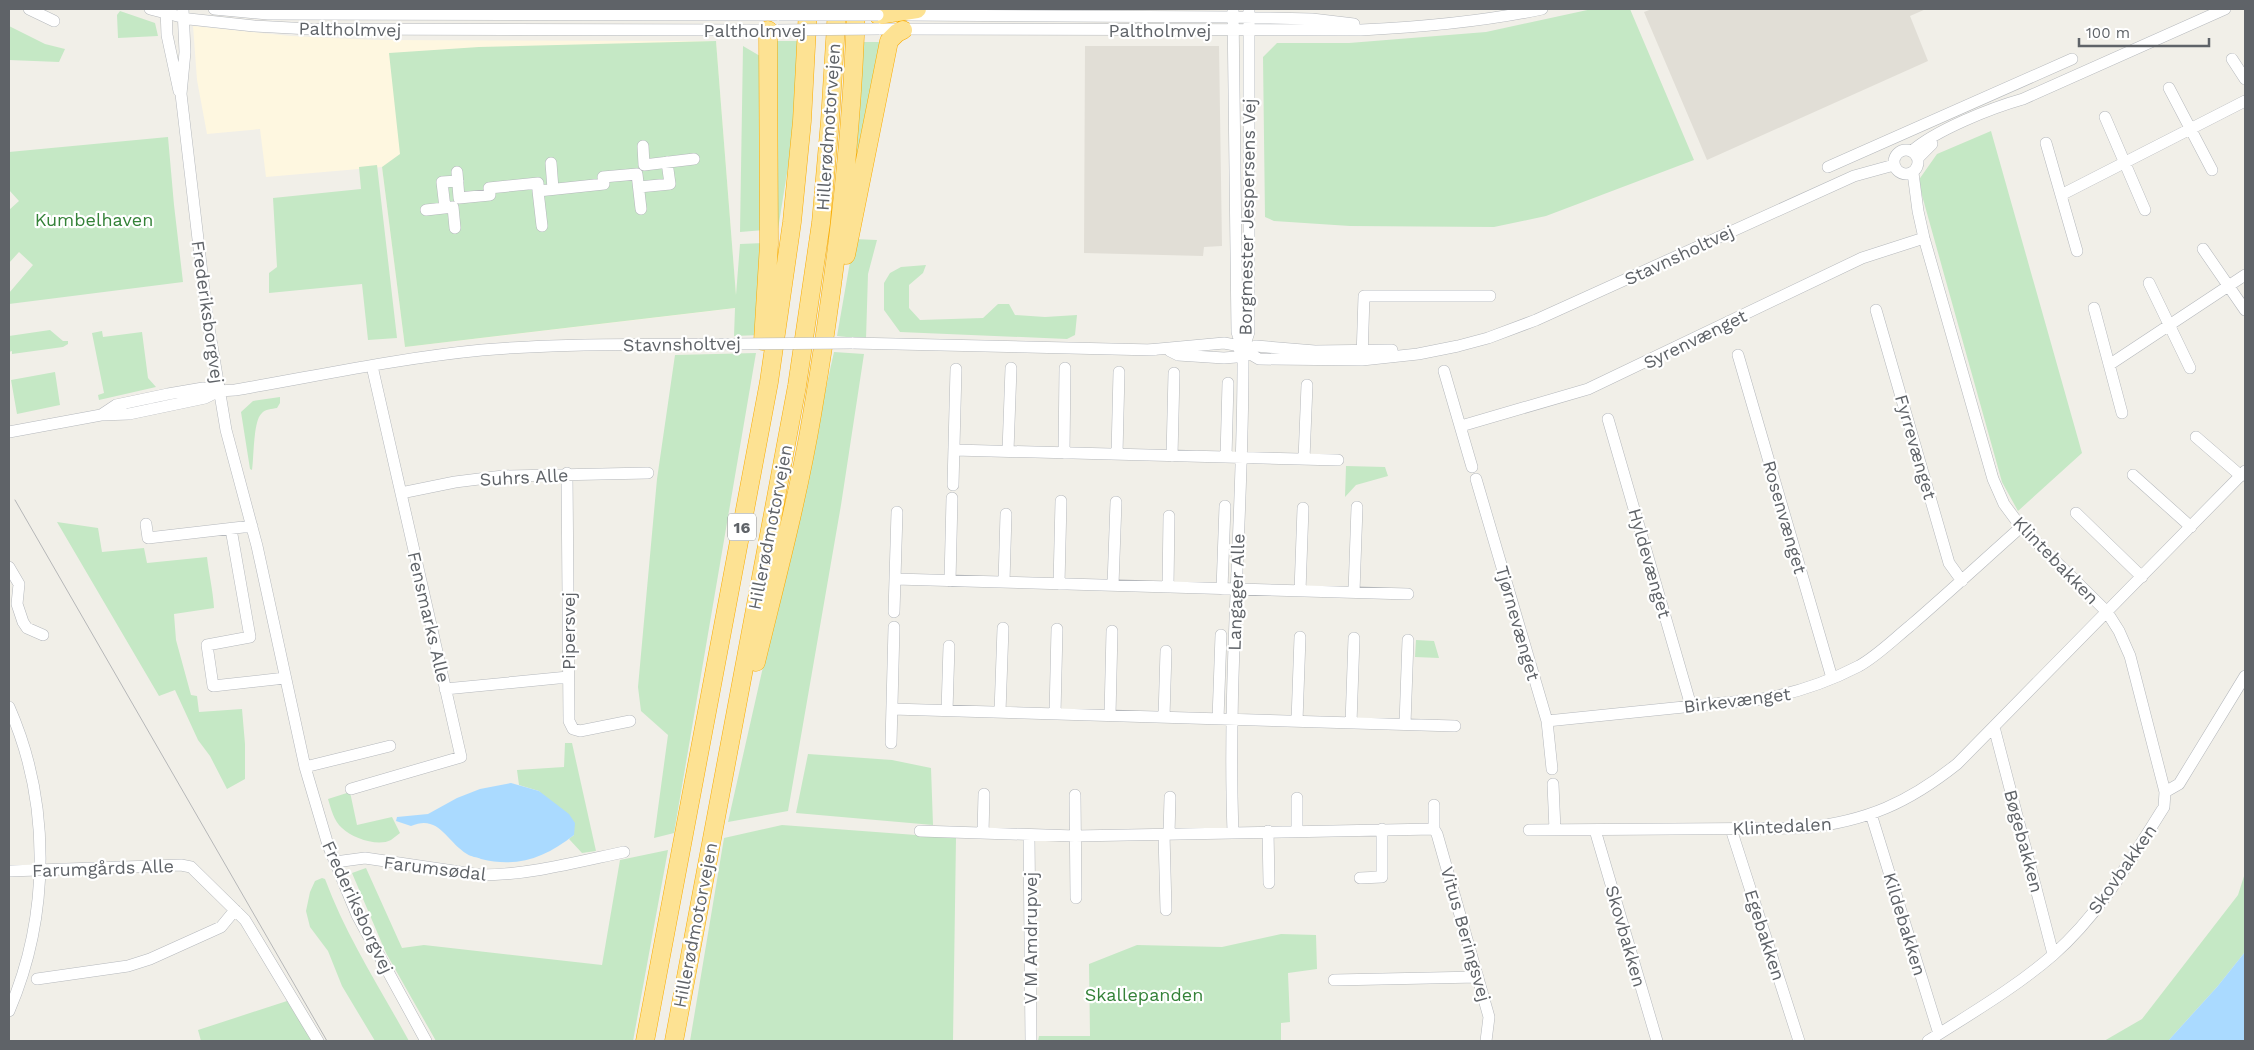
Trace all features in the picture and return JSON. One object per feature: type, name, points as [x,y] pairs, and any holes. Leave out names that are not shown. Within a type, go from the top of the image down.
[{"type":"highway","name":"Hillerødmotorvejen","points":[[645,1041],[768,382],[792,222],[802,121],[808,9]]},
{"type":"highway","name":"Hillerødmotorvejen","points":[[674,1041],[797,386],[820,232],[830,121],[837,9]]},
{"type":"highway","points":[[735,713],[745,710],[795,500],[812,415],[840,217],[850,119],[856,9]]},
{"type":"highway","points":[[879,22],[917,9]]},
{"type":"highway","points":[[739,542],[740,506],[764,330],[769,272],[773,23]]},
{"type":"highway","points":[[812,415],[823,375],[888,41],[896,33],[903,30]]},
{"type":"street","points":[[29,9],[54,21]]},
{"type":"street","name":"Paltholmvej","points":[[150,9],[254,26],[310,29],[879,22],[1032,16],[1234,13],[1312,19],[1393,29]]},
{"type":"street","name":"Paltholmvej","points":[[214,9],[268,14],[568,12],[773,23]]},
{"type":"street","name":"Paltholmvej","points":[[879,22],[903,30],[1234,31],[1393,29],[1478,20],[1542,9]]},
{"type":"street","points":[[1915,155],[1964,126],[2008,109],[2023,99],[2225,9]]},
{"type":"street","name":"Frederiksborgvej","points":[[166,11],[167,35],[177,86],[181,94]]},
{"type":"street","name":"Frederiksborgvej","points":[[183,13],[185,52],[181,94],[203,290],[219,391],[226,430],[252,526],[305,767],[320,823],[357,915],[426,1041]]},
{"type":"street","name":"Borgmester Jespersens Vej","points":[[1234,13],[1235,257],[1237,332],[1243,351]]},
{"type":"street","name":"Borgmester Jespersens Vej","points":[[1243,351],[1249,332],[1249,13]]},
{"type":"street","points":[[1031,30],[1032,16]]},
{"type":"street","points":[[1828,167],[2072,59]]},
{"type":"street","points":[[2232,59],[2245,79]]},
{"type":"street","points":[[2169,88],[2212,170]]},
{"type":"street","points":[[2061,195],[2245,101]]},
{"type":"street","points":[[1956,110],[1964,126]]},
{"type":"street","points":[[2105,117],[2145,210]]},
{"type":"street","points":[[2046,143],[2078,251]]},
{"type":"street","points":[[641,209],[643,186],[642,146]]},
{"type":"street","points":[[1903,150],[1915,155],[1918,166],[1908,173],[1898,172],[1894,161],[1903,150]]},
{"type":"street","points":[[426,210],[493,191],[604,184],[603,177],[642,171],[667,162],[694,159]]},
{"type":"street","name":"Stavnsholtvej","points":[[1148,350],[1224,343],[1235,345],[1259,359],[1363,356],[1438,344],[1489,332],[1502,332],[1536,320],[1854,176],[1870,165],[1894,161]]},
{"type":"street","points":[[643,186],[670,184],[667,162]]},
{"type":"street","points":[[551,163],[553,186]]},
{"type":"street","name":"Klintebakken","points":[[1908,173],[1924,238],[1993,479],[2004,504],[2021,527],[2107,612],[2119,631],[2130,656],[2165,792]]},
{"type":"street","points":[[454,228],[450,202],[457,177]]},
{"type":"street","points":[[538,187],[542,226]]},
{"type":"street","name":"Syrenvænget","points":[[1460,426],[1588,389],[1862,258],[1924,238]]},
{"type":"street","points":[[2203,249],[2245,310]]},
{"type":"street","points":[[2109,365],[2245,275]]},
{"type":"street","points":[[2150,283],[2190,368]]},
{"type":"street","points":[[1363,356],[1364,296],[1490,296]]},
{"type":"street","points":[[2094,308],[2122,413]]},
{"type":"street","name":"Fyrrevænget","points":[[1876,310],[1949,563],[1962,581]]},
{"type":"street","name":"Stavnsholtvej","points":[[9,432],[100,415],[129,414],[205,398],[219,391],[481,350],[852,343],[1148,350],[1170,351],[1178,355],[1224,358],[1236,357],[1243,351]]},
{"type":"street","name":"Langager Alle","points":[[1233,832],[1231,762],[1243,351]]},
{"type":"street","name":"Rosenvænget","points":[[1738,355],[1832,678]]},
{"type":"street","name":"Fensmarks Alle","points":[[351,789],[461,758],[372,366]]},
{"type":"street","points":[[1008,451],[1011,368]]},
{"type":"street","points":[[1064,453],[1065,368]]},
{"type":"street","points":[[953,486],[956,369]]},
{"type":"street","points":[[1444,371],[1472,467]]},
{"type":"street","points":[[1117,454],[1119,372]]},
{"type":"street","points":[[1172,456],[1174,373]]},
{"type":"street","points":[[1226,457],[1228,383]]},
{"type":"street","points":[[1304,459],[1307,385]]},
{"type":"street","name":"Hyldevænget","points":[[1608,419],[1691,706]]},
{"type":"street","points":[[2196,436],[2243,474]]},
{"type":"street","points":[[954,450],[1338,460]]},
{"type":"street","name":"Pipersvej","points":[[567,474],[569,721],[573,730],[580,731],[630,721]]},
{"type":"street","name":"Suhrs Alle","points":[[401,493],[456,482],[503,476],[648,474]]},
{"type":"street","name":"Klintedalen","points":[[1529,830],[1804,828],[1837,824],[1902,802],[1932,784],[1957,764],[2243,474]]},
{"type":"street","points":[[2133,476],[2191,527]]},
{"type":"street","name":"Tjørnevænget","points":[[1476,479],[1547,721],[1552,769]]},
{"type":"street","points":[[950,581],[952,498]]},
{"type":"street","points":[[1059,584],[1060,501]]},
{"type":"street","points":[[1113,586],[1116,502]]},
{"type":"street","points":[[1222,589],[1225,506]]},
{"type":"street","points":[[1354,592],[1357,506]]},
{"type":"street","points":[[1300,591],[1303,508]]},
{"type":"street","points":[[894,612],[897,512]]},
{"type":"street","points":[[2076,513],[2142,577]]},
{"type":"street","points":[[1004,582],[1006,514]]},
{"type":"street","points":[[1168,587],[1169,516]]},
{"type":"street","points":[[146,524],[148,538],[252,526]]},
{"type":"street","name":"Birkevænget","points":[[1547,721],[1762,699],[1796,693],[1860,665],[1962,581],[2021,527]]},
{"type":"street","points":[[231,529],[250,637],[207,645],[212,686],[285,678]]},
{"type":"street","points":[[9,567],[23,622],[27,628],[43,635]]},
{"type":"street","points":[[895,579],[1408,594]]},
{"type":"street","points":[[891,743],[894,627]]},
{"type":"street","points":[[1000,712],[1003,628]]},
{"type":"street","points":[[1055,714],[1057,629]]},
{"type":"street","points":[[1110,716],[1112,631]]},
{"type":"street","points":[[1218,719],[1221,635]]},
{"type":"street","points":[[1297,721],[1300,637]]},
{"type":"street","points":[[1351,723],[1354,638]]},
{"type":"street","points":[[1405,724],[1408,640]]},
{"type":"street","points":[[947,711],[949,646]]},
{"type":"street","points":[[1164,717],[1166,651]]},
{"type":"street","points":[[445,688],[568,676]]},
{"type":"street","points":[[2165,792],[2179,784],[2245,676]]},
{"type":"street","points":[[9,707],[24,746],[34,784],[41,870],[32,938],[23,978],[9,1011]]},
{"type":"street","points":[[892,709],[1455,726]]},
{"type":"street","name":"Bøgebakken","points":[[1994,728],[2053,954]]},
{"type":"street","points":[[305,767],[390,746]]},
{"type":"street","points":[[1553,784],[1555,830]]},
{"type":"street","name":"Skovbakken","points":[[1928,1041],[2008,989],[2053,954],[2090,916],[2116,884],[2164,807],[2165,792]]},
{"type":"street","points":[[983,833],[984,794]]},
{"type":"street","points":[[1075,795],[1076,898]]},
{"type":"street","points":[[1166,910],[1166,834],[1170,797]]},
{"type":"street","points":[[1297,798],[1297,831]]},
{"type":"street","name":"Vitus Beringsvej","points":[[1434,805],[1434,829],[1489,1017],[1486,1041]]},
{"type":"street","name":"Kildebakken","points":[[1871,814],[1939,1034]]},
{"type":"street","points":[[1360,878],[1382,877],[1382,829]]},
{"type":"street","points":[[920,830],[1029,836],[1075,836],[1434,829]]},
{"type":"street","name":"Egebakken","points":[[1731,829],[1799,1041]]},
{"type":"street","name":"Skovbakken","points":[[1594,830],[1657,1041]]},
{"type":"street","points":[[1268,831],[1269,883]]},
{"type":"street","name":"V M Amdrupvej","points":[[1029,836],[1031,1041]]},
{"type":"street","name":"Farumsødal","points":[[335,862],[365,858],[481,875],[499,875],[519,873],[624,852]]},
{"type":"street","name":"Farumgårds Alle","points":[[9,871],[181,865],[197,872],[235,910],[260,942],[318,1041]]},
{"type":"street","points":[[37,979],[128,966],[150,959],[221,927],[235,910]]},
{"type":"street","points":[[1334,980],[1478,977]]},
{"type":"shaded area","points":[[1652,9],[1926,9],[1910,16],[1928,61],[1707,160],[1644,12]]},
{"type":"shaded area","points":[[193,26],[291,36],[375,40],[716,41],[737,308],[405,347],[382,167],[266,177],[260,129],[207,134],[197,80]]},
{"type":"shaded area","points":[[1085,46],[1219,46],[1222,246],[1204,247],[1203,256],[1084,253]]},
{"type":"green space","points":[[1592,9],[1630,9],[1694,160],[1546,216],[1494,227],[1350,226],[1274,221],[1265,217],[1263,57],[1277,43],[1349,43],[1486,32]]},
{"type":"green space","points":[[120,11],[155,23],[158,36],[118,38],[117,15]]},
{"type":"green space","points":[[9,26],[45,44],[65,49],[59,62],[9,60]]},
{"type":"green space","points":[[716,41],[736,295],[740,244],[766,243],[760,335],[734,336],[735,308],[405,347],[382,167],[400,154],[389,53],[479,47]]},
{"type":"green space","points":[[775,41],[798,41],[793,136],[778,229]]},
{"type":"green space","points":[[861,42],[881,42],[846,228]]},
{"type":"green space","points":[[743,46],[760,56],[765,230],[740,232]]},
{"type":"green space","points":[[1991,131],[2082,453],[2018,511],[2002,482],[1918,181],[1937,154]]},
{"type":"green space","name":"Kumbelhaven","points":[[168,137],[183,282],[9,304],[9,293],[33,265],[19,252],[9,263],[9,210],[19,201],[9,190],[9,152]]},
{"type":"green space","points":[[377,165],[397,338],[368,340],[362,284],[269,293],[269,273],[277,267],[273,198],[361,189],[359,167]]},
{"type":"green space","points":[[854,239],[877,240],[868,274],[866,339],[837,336]]},
{"type":"green space","points":[[926,265],[923,273],[909,285],[909,308],[920,320],[983,318],[998,304],[1009,304],[1015,315],[1045,317],[1077,315],[1075,335],[1067,339],[900,332],[884,310],[884,283],[890,273],[901,267]]},
{"type":"green space","points":[[50,330],[63,341],[68,341],[68,344],[63,347],[12,354],[12,351],[9,352],[9,336]]},
{"type":"green space","points":[[102,331],[103,337],[142,332],[148,378],[156,387],[99,400],[98,395],[104,393],[92,333]]},
{"type":"green space","points":[[834,352],[864,354],[841,505],[788,811],[728,822]]},
{"type":"green space","points":[[756,353],[674,833],[654,838],[668,735],[641,711],[638,687],[657,479],[675,355]]},
{"type":"green space","points":[[55,372],[60,405],[17,414],[11,380]]},
{"type":"green space","points":[[280,397],[280,403],[277,408],[265,411],[259,417],[255,431],[252,470],[250,469],[241,412],[253,401]]},
{"type":"green space","points":[[1346,466],[1385,467],[1388,476],[1356,485],[1345,497]]},
{"type":"green space","points":[[57,522],[98,528],[102,552],[144,548],[147,563],[207,557],[214,608],[174,614],[176,640],[191,695],[197,696],[199,712],[242,709],[245,779],[227,789],[210,756],[198,740],[175,690],[159,696]]},
{"type":"green space","points":[[1416,640],[1434,641],[1439,658],[1415,657]]},
{"type":"green space","points":[[565,743],[572,743],[596,851],[582,853],[569,839],[574,835],[539,791],[519,785],[517,770],[564,767]]},
{"type":"green space","points":[[808,754],[892,760],[931,768],[933,825],[796,813]]},
{"type":"green space","points":[[350,792],[357,825],[392,817],[400,833],[386,842],[372,842],[346,832],[335,818],[328,799]]},
{"type":"green space","points":[[782,825],[956,838],[953,1041],[690,1041],[724,838]]},
{"type":"green space","points":[[668,850],[633,1041],[436,1041],[386,953],[352,873],[366,868],[402,948],[424,945],[602,965],[620,860]]},
{"type":"green space","points":[[2245,873],[2245,952],[2217,987],[2168,1041],[2104,1041],[2142,1019],[2238,895]]},
{"type":"green space","points":[[322,878],[325,879],[353,941],[409,1041],[375,1041],[342,986],[328,951],[310,927],[306,911],[310,892],[315,881]]},
{"type":"green space","name":"Skallepanden","points":[[1281,934],[1316,935],[1317,969],[1288,973],[1290,1022],[1281,1023],[1281,1041],[1038,1041],[1039,1036],[1090,1036],[1089,964],[1137,945],[1222,947]]},
{"type":"green space","points":[[287,1001],[312,1041],[201,1041],[198,1030]]},
{"type":"water","points":[[511,783],[539,791],[569,814],[575,823],[574,835],[552,850],[530,859],[507,862],[494,861],[469,855],[442,831],[429,823],[411,826],[396,821],[397,817],[428,814],[457,798],[480,789]]},
{"type":"water","points":[[2245,952],[2245,1041],[2168,1041],[2217,987]]},
{"type":"tram line","points":[[15,500],[327,1041]]}]
